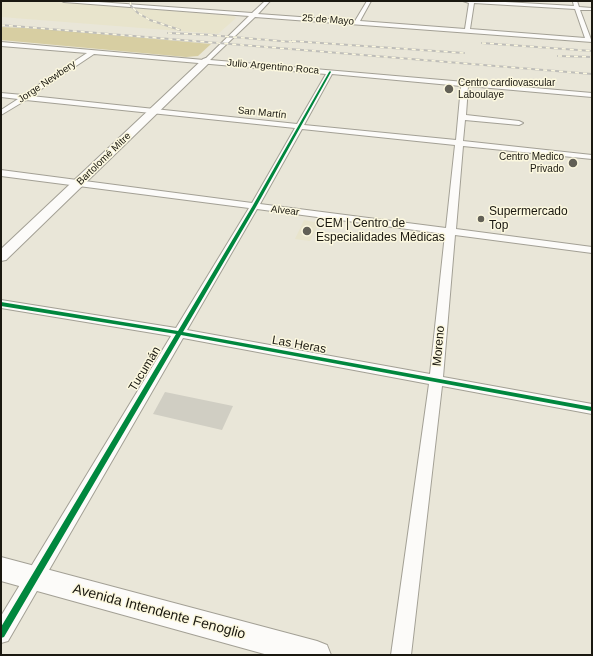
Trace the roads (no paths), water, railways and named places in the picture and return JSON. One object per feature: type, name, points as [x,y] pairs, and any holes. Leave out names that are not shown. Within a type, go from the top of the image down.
[{"type":"main road","name":"Bartolomé Mitre","points":[[1,257],[206,61]]},
{"type":"main road","name":"Avenida Intendente Fenoglio","points":[[1,569],[317,655]]},
{"type":"street","name":"25 de Mayo","points":[[65,1],[590,40]]},
{"type":"street","points":[[154,8],[165,1]]},
{"type":"street","points":[[206,61],[268,1]]},
{"type":"street","points":[[356,23],[369,1]]},
{"type":"street","points":[[465,1],[592,9]]},
{"type":"street","points":[[467,31],[471,1]]},
{"type":"street","points":[[574,1],[590,40]]},
{"type":"street","name":"Julio Argentino Roca","points":[[1,44],[592,95]]},
{"type":"street","name":"Jorge Newbery","points":[[1,112],[93,52]]},
{"type":"street","name":"Tucumán","points":[[1,634],[254,207],[330,72]]},
{"type":"street","name":"Moreno","points":[[401,655],[436,380],[465,84]]},
{"type":"street","name":"San Martín","points":[[1,95],[592,157]]},
{"type":"street","points":[[462,118],[519,123]]},
{"type":"street","name":"Alvear","points":[[1,173],[592,250]]},
{"type":"street","name":"Las Heras","points":[[1,304],[178,334],[592,409]]},
{"type":"railway","points":[[130,1],[131,6],[138,13],[150,20],[180,30]]},
{"type":"railway","points":[[1,25],[592,74]]},
{"type":"railway","points":[[168,33],[214,35]]},
{"type":"railway","points":[[209,35],[292,42]]},
{"type":"railway","points":[[292,41],[464,53]]},
{"type":"railway","points":[[482,43],[592,51]]},
{"type":"railway","points":[[558,56],[592,57]]},
{"type":"place","name":"Centro cardiovascular Laboulaye","points":[[449,89]]},
{"type":"place","name":"Centro Medico Privado","points":[[573,163]]},
{"type":"place","name":"Supermercado Top","points":[[481,219]]},
{"type":"place","name":"CEM | Centro de Especialidades Médicas","points":[[307,231]]}]
